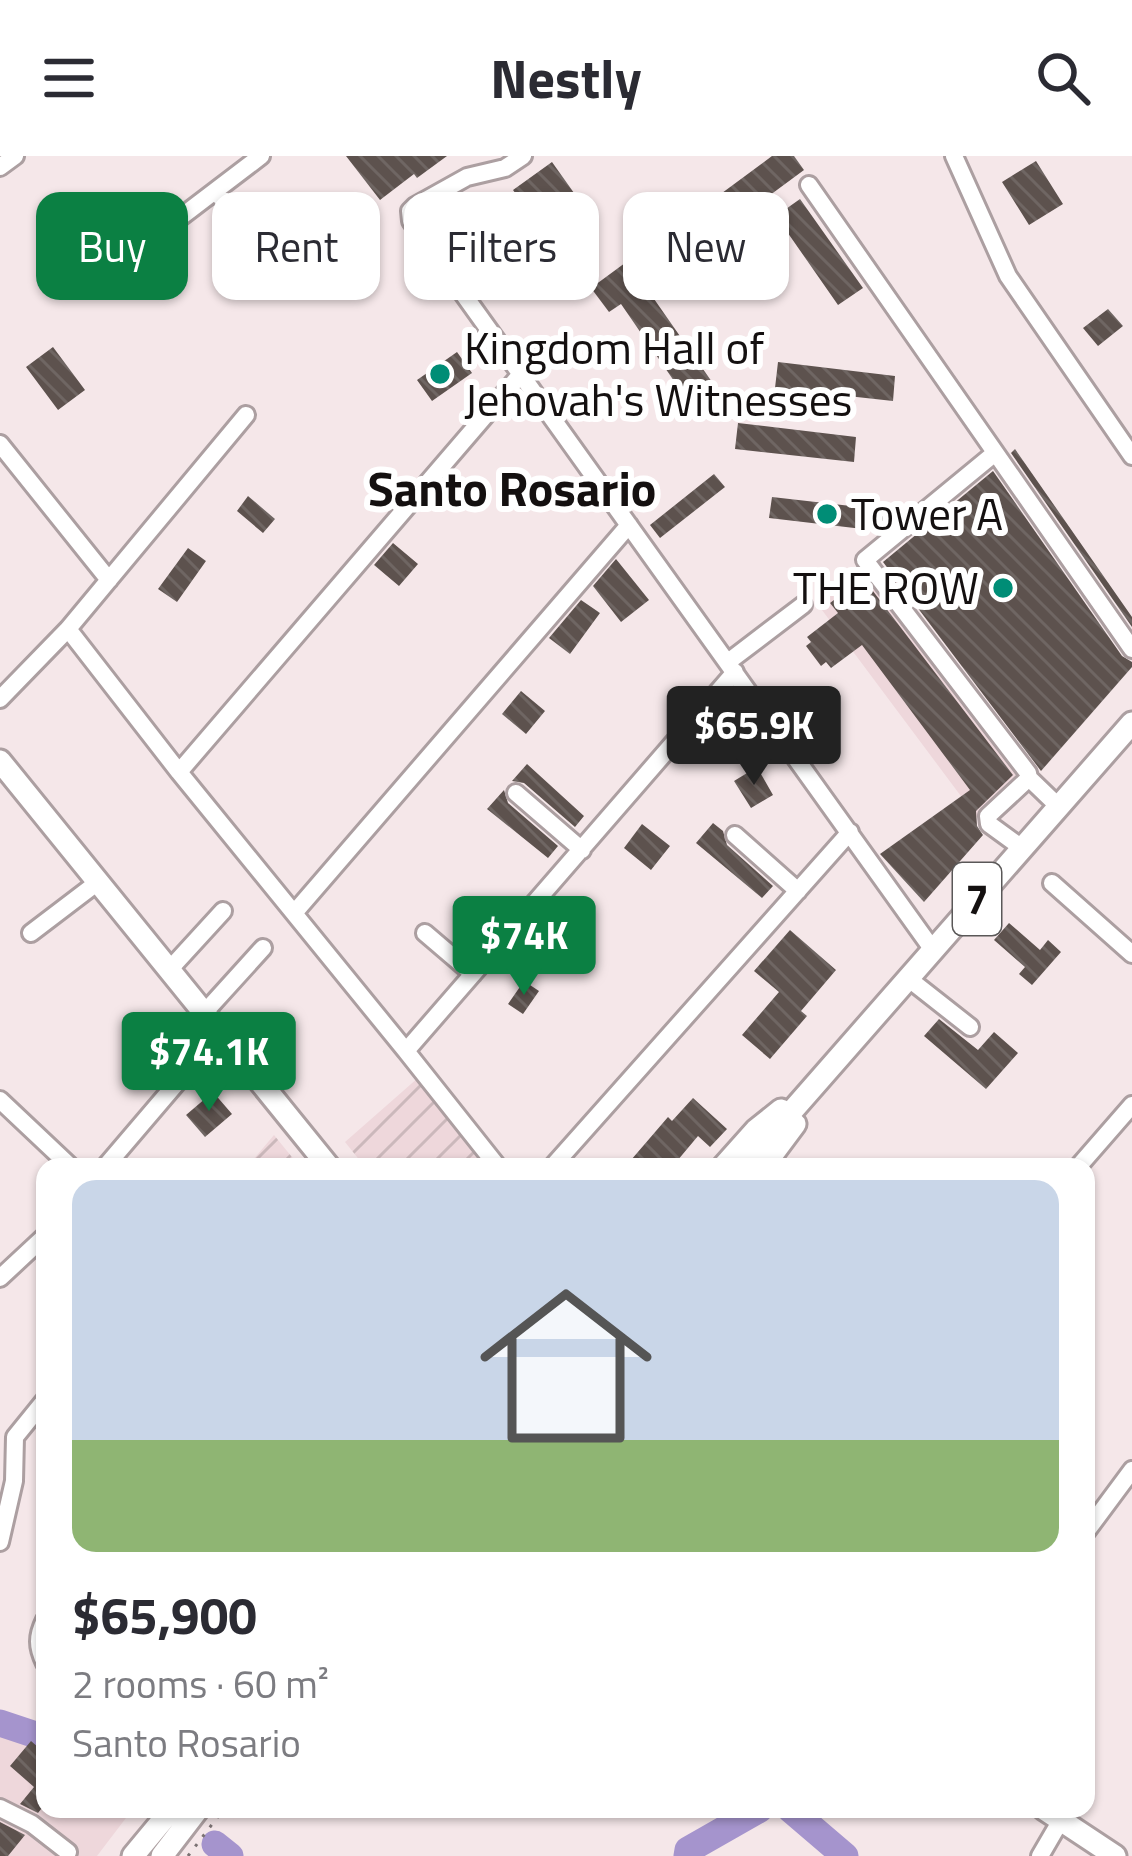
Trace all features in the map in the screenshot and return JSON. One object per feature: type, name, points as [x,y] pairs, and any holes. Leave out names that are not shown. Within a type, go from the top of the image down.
[{"type":"main road","name":"7","points":[[750,1158],[1132,723]]},
{"type":"main road","points":[[0,761],[320,1158]]},
{"type":"main road","name":"7","points":[[731,1158],[755,1130],[824,1077]]},
{"type":"main road","name":"7","points":[[772,1158],[824,1077]]},
{"type":"main road","points":[[133,1856],[165,1818]]},
{"type":"main road","points":[[162,1856],[192,1818]]},
{"type":"main road","points":[[1058,1818],[1115,1856]]},
{"type":"street","points":[[0,167],[15,156]]},
{"type":"street","points":[[188,212],[261,156]]},
{"type":"street","points":[[523,156],[505,168],[467,177],[415,206],[411,220],[933,950]]},
{"type":"street","points":[[954,156],[1008,276],[1132,456]]},
{"type":"street","points":[[809,185],[1132,649]]},
{"type":"street","points":[[179,772],[521,374]]},
{"type":"street","points":[[0,699],[68,629],[246,415]]},
{"type":"street","points":[[0,444],[109,580]]},
{"type":"street","points":[[995,453],[865,560],[1029,778],[1058,806]]},
{"type":"street","points":[[295,912],[629,525]]},
{"type":"street","points":[[406,1051],[582,850],[731,667],[803,605]]},
{"type":"street","points":[[68,629],[492,1158]]},
{"type":"street","points":[[1022,848],[988,824],[988,816],[1029,778]]},
{"type":"street","points":[[516,793],[582,850]]},
{"type":"street","points":[[560,1158],[850,832]]},
{"type":"street","points":[[735,835],[798,891]]},
{"type":"street","points":[[31,933],[98,882]]},
{"type":"street","points":[[1052,883],[1132,954]]},
{"type":"street","points":[[169,970],[223,911]]},
{"type":"street","points":[[425,933],[473,974]]},
{"type":"street","points":[[205,1012],[263,948]]},
{"type":"street","points":[[908,979],[970,1027]]},
{"type":"street","points":[[113,1158],[221,1031]]},
{"type":"street","points":[[1086,1158],[1132,1106]]},
{"type":"street","points":[[4,1111],[60,1158]]},
{"type":"street","points":[[0,1278],[36,1244]]},
{"type":"street","points":[[0,1542],[14,1480],[15,1437],[36,1411]]},
{"type":"street","points":[[1095,1520],[1132,1470]]},
{"type":"street","points":[[0,1808],[32,1824],[68,1852]]},
{"type":"street","points":[[1040,1856],[1052,1818]]},
{"type":"path","points":[[188,1856],[217,1818]]},
{"type":"shaded area","points":[[873,559],[1036,776],[987,831],[816,602]]},
{"type":"shaded area","points":[[419,1077],[482,1158],[358,1158],[345,1142]]},
{"type":"shaded area","points":[[274,1135],[293,1158],[255,1158]]},
{"type":"shaded area","points":[[0,1733],[36,1750],[36,1818],[126,1818],[97,1856],[0,1856]]},
{"type":"building","points":[[346,156],[447,156],[380,200],[380,192],[374,192]]},
{"type":"building","points":[[772,156],[794,156],[804,170],[774,192],[723,192]]},
{"type":"building","points":[[1036,161],[1063,204],[1029,225],[1002,182]]},
{"type":"building","points":[[552,162],[573,192],[514,192]]},
{"type":"building","points":[[800,199],[863,288],[838,305],[789,235],[789,207]]},
{"type":"building","points":[[623,264],[623,300],[655,300],[719,392],[694,410],[621,304],[609,312],[599,299],[599,282]]},
{"type":"building","points":[[1108,309],[1123,326],[1098,346],[1083,328]]},
{"type":"building","points":[[53,347],[85,390],[58,410],[26,367]]},
{"type":"building","points":[[457,352],[472,373],[432,401],[417,380]]},
{"type":"building","points":[[778,362],[895,376],[893,401],[775,388]]},
{"type":"building","points":[[738,423],[856,437],[854,462],[735,449]]},
{"type":"building","points":[[1015,449],[1132,617],[1132,627],[1011,453]]},
{"type":"building","name":"THE ROW","points":[[993,471],[1122,656],[1132,662],[1041,771],[883,562]]},
{"type":"building","points":[[714,474],[725,487],[660,538],[650,525]]},
{"type":"building","points":[[248,496],[275,519],[263,533],[237,511]]},
{"type":"building","name":"Tower A","points":[[772,497],[886,510],[883,528],[769,518]]},
{"type":"building","points":[[393,543],[418,564],[399,586],[374,565]]},
{"type":"building","points":[[188,548],[206,561],[177,602],[158,589]]},
{"type":"building","points":[[616,559],[649,600],[621,622],[593,586]]},
{"type":"building","points":[[863,578],[1013,775],[976,811],[983,835],[924,902],[880,854],[970,790],[862,645],[831,668],[826,662],[821,666],[806,646],[811,642],[807,637],[838,613],[830,603]]},
{"type":"building","points":[[581,600],[600,613],[570,654],[549,638]]},
{"type":"building","points":[[521,691],[545,711],[526,734],[502,714]]},
{"type":"building","points":[[527,764],[584,816],[575,827],[524,783],[512,781]]},
{"type":"building","points":[[757,767],[773,795],[751,808],[734,781]]},
{"type":"building","points":[[504,790],[508,803],[558,846],[548,858],[487,809]]},
{"type":"building","points":[[713,823],[723,831],[727,845],[773,886],[762,898],[696,843]]},
{"type":"building","points":[[642,824],[670,846],[651,870],[624,848]]},
{"type":"building","points":[[1009,923],[1040,950],[1048,940],[1061,952],[1032,985],[1019,974],[1025,967],[994,940]]},
{"type":"building","points":[[790,930],[836,970],[801,1011],[807,1016],[770,1059],[742,1035],[779,992],[754,971]]},
{"type":"building","points":[[524,981],[539,991],[523,1014],[508,1004]]},
{"type":"building","points":[[939,1019],[978,1050],[994,1032],[1018,1053],[986,1089],[924,1036]]},
{"type":"building","points":[[213,1092],[232,1114],[205,1137],[186,1115]]},
{"type":"building","points":[[693,1098],[727,1129],[710,1147],[698,1136],[680,1158],[633,1158],[668,1117],[672,1121]]},
{"type":"building","points":[[31,1741],[36,1745],[36,1812],[20,1804],[34,1787],[10,1766]]},
{"type":"building","points":[[0,1822],[25,1835],[8,1856],[0,1856]]},
{"type":"waterway","points":[[0,1723],[36,1735]]},
{"type":"waterway","points":[[687,1856],[688,1850],[744,1818]]},
{"type":"waterway","points":[[801,1818],[845,1856]]},
{"type":"waterway","points":[[215,1844],[230,1856]]},
{"type":"place","name":"Kingdom Hall of Jehovah's Witnesses","points":[[440,374]]},
{"type":"place","name":"Tower A","points":[[827,514]]},
{"type":"place","name":"THE ROW","points":[[1003,588]]},
{"type":"district","name":"Santo Rosario","points":[[512,489]]}]
